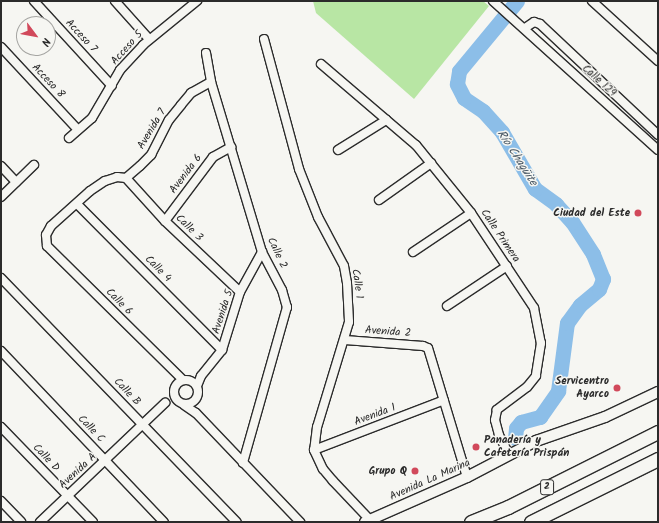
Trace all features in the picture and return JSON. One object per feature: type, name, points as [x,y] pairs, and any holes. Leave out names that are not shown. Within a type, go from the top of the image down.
[{"type":"highway","points":[[621,449],[658,422]]},
{"type":"highway","name":"2","points":[[471,522],[508,507],[621,449],[658,432]]},
{"type":"highway","name":"2","points":[[531,522],[654,462]]},
{"type":"street","name":"Acceso 7","points":[[34,1],[112,86]]},
{"type":"street","points":[[115,1],[149,39]]},
{"type":"street","points":[[592,1],[658,61]]},
{"type":"street","name":"Acceso 5","points":[[69,138],[92,118],[120,70],[149,39],[194,2]]},
{"type":"street","name":"Calle 129","points":[[494,2],[525,28],[658,150]]},
{"type":"street","name":"Calle 129","points":[[525,28],[534,22],[540,24],[658,134]]},
{"type":"street","name":"Calle 1","points":[[264,39],[299,169],[318,217],[344,266],[349,307],[345,340],[317,426],[314,450]]},
{"type":"street","name":"Acceso 8","points":[[1,47],[78,130]]},
{"type":"street","name":"Calle 2","points":[[206,53],[211,82],[262,252],[282,290],[287,307],[285,321],[243,463]]},
{"type":"street","name":"Calle Primera","points":[[321,64],[416,145],[471,213],[534,308],[541,343],[536,376],[527,387],[497,410],[495,420],[499,435],[509,455]]},
{"type":"street","name":"Avenida 7","points":[[126,178],[151,154],[169,120],[180,105],[192,93],[211,82]]},
{"type":"street","points":[[338,150],[386,120]]},
{"type":"street","name":"Avenida 6","points":[[165,221],[213,156],[231,147]]},
{"type":"street","points":[[379,200],[431,163]]},
{"type":"street","points":[[1,197],[34,165]]},
{"type":"street","points":[[1,166],[16,182]]},
{"type":"street","points":[[77,204],[105,181],[117,177],[126,178]]},
{"type":"street","name":"Calle 3","points":[[126,178],[165,221],[240,292]]},
{"type":"street","name":"Calle 6","points":[[77,204],[50,226],[46,235],[48,246],[183,381]]},
{"type":"street","name":"Calle 4","points":[[77,204],[222,350]]},
{"type":"street","points":[[413,252],[471,213]]},
{"type":"street","name":"Avenida 5","points":[[197,386],[201,376],[222,350],[240,292],[262,252]]},
{"type":"street","points":[[448,306],[507,266]]},
{"type":"street","name":"Calle B","points":[[2,280],[237,522]]},
{"type":"street","name":"Avenida 2","points":[[345,340],[422,346],[428,348],[444,400]]},
{"type":"street","name":"Calle C","points":[[1,350],[164,522]]},
{"type":"street","points":[[201,376],[183,381],[173,395],[177,401],[196,413],[300,522]]},
{"type":"street","points":[[183,381],[197,386],[198,394],[195,401],[196,413]]},
{"type":"street","name":"Avenida La Marina","points":[[368,521],[468,477],[536,441],[605,417],[658,392]]},
{"type":"street","points":[[444,400],[468,477]]},
{"type":"street","name":"Avenida 1","points":[[314,450],[444,400]]},
{"type":"street","points":[[184,405],[195,401]]},
{"type":"street","name":"Avenida A","points":[[40,522],[165,403]]},
{"type":"street","name":"Calle D","points":[[1,427],[93,522]]},
{"type":"street","points":[[314,450],[323,469],[332,481],[368,521]]},
{"type":"street","points":[[1,501],[21,522]]},
{"type":"green space","points":[[313,1],[483,1],[489,6],[414,99],[316,13]]},
{"type":"waterway","name":"Río Chagüite","points":[[515,438],[516,428],[521,422],[540,417],[558,391],[567,323],[580,305],[599,289],[603,279],[593,254],[572,222],[556,204],[535,189],[502,132],[483,111],[464,98],[457,84],[459,71],[517,1]]},
{"type":"place","name":"Ciudad del Este","points":[[638,213]]},
{"type":"place","name":"Servicentro Ayarco","points":[[617,388]]},
{"type":"place","name":"Panadería y Cafetería Prispán","points":[[476,447]]},
{"type":"place","name":"Grupo Q","points":[[415,471]]}]
